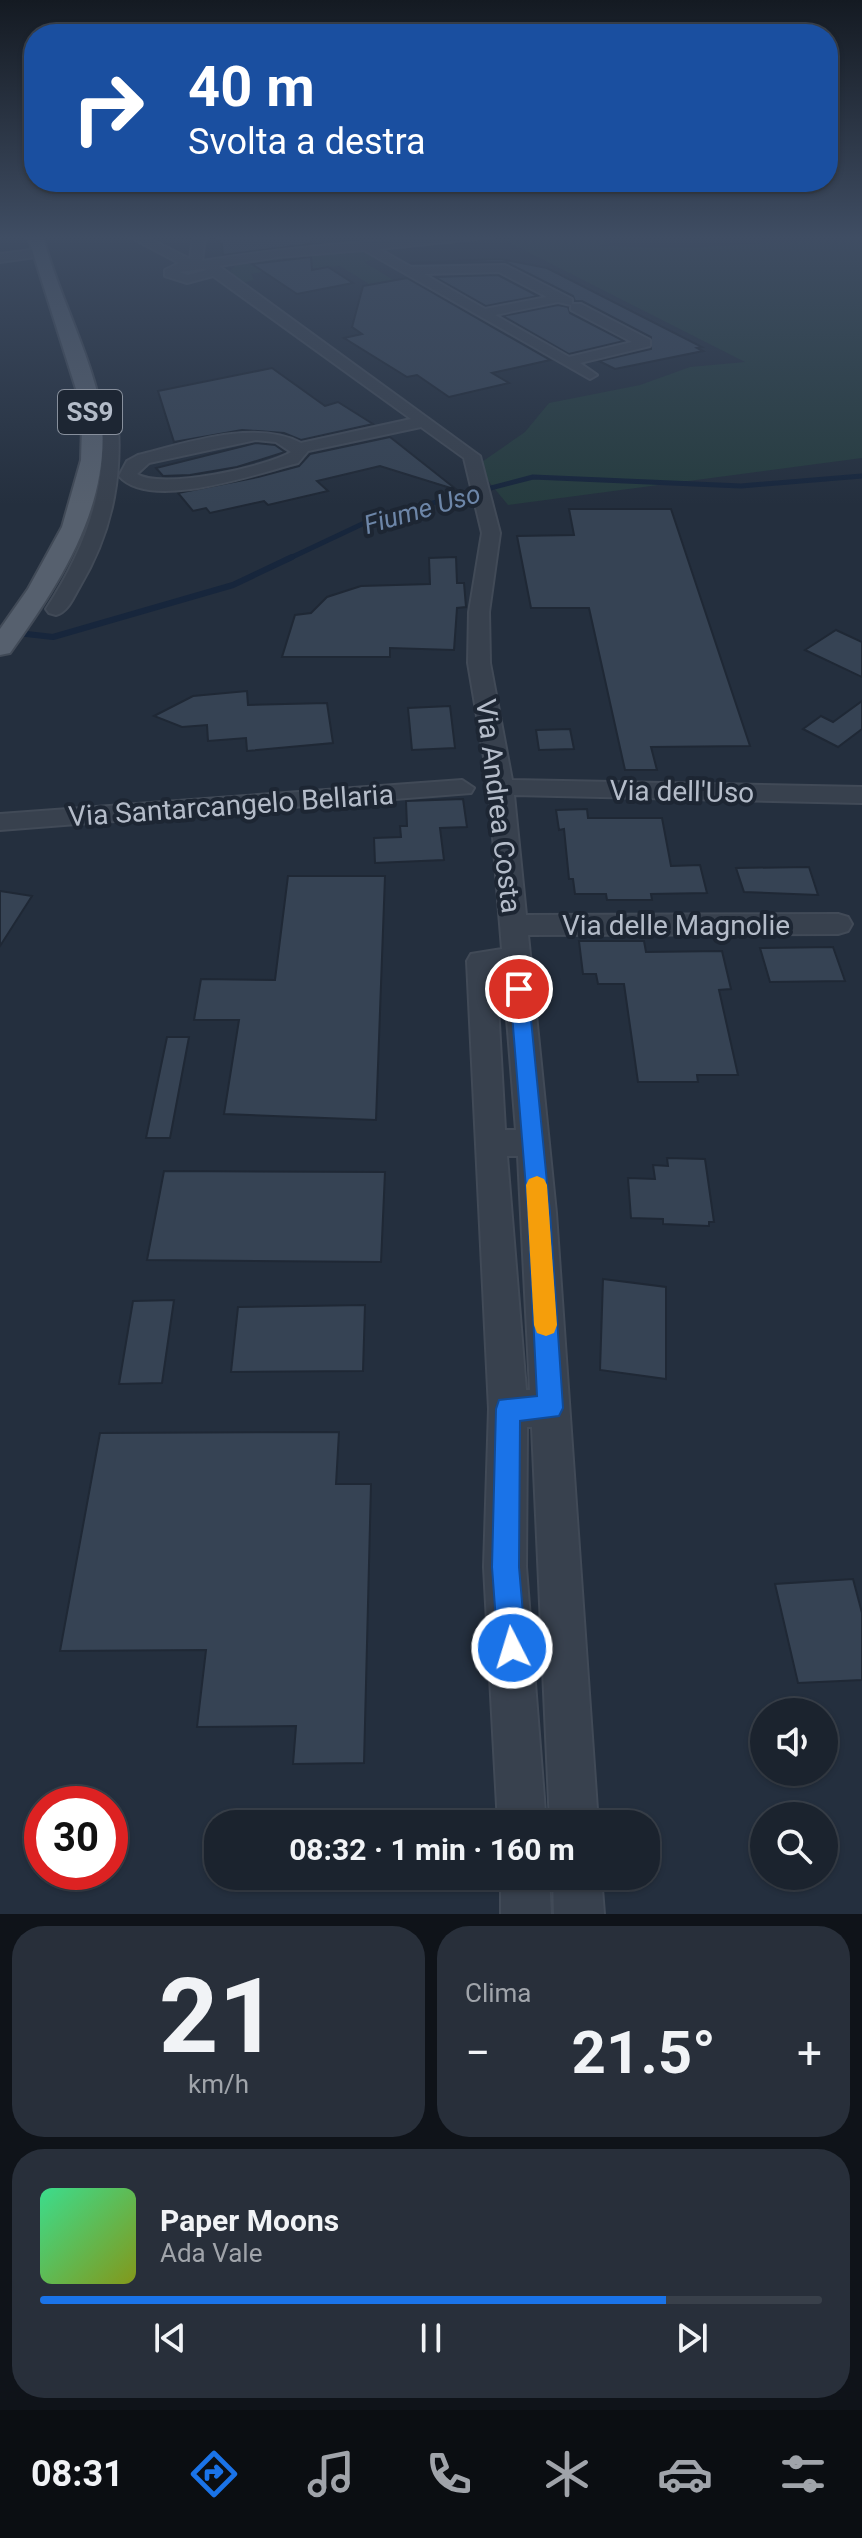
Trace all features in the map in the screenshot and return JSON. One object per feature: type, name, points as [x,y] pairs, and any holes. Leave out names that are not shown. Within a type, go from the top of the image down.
[{"type":"main road","name":"SS9","points":[[0,647],[44,584],[67,544],[89,481],[95,436],[89,404],[64,326]]},
{"type":"street","name":"Via Andrea Costa","points":[[289,326],[454,440],[474,460],[491,533],[479,612],[479,663],[501,787],[533,1143],[573,1810]]},
{"type":"street","points":[[507,326],[590,375]]},
{"type":"street","points":[[567,362],[645,343],[614,326]]},
{"type":"street","points":[[56,609],[81,571],[111,497],[114,441],[108,401],[89,404]]},
{"type":"street","points":[[299,448],[299,456],[292,459],[174,486],[145,487],[128,476],[133,465],[144,459],[256,435],[280,438],[299,448],[426,421]]},
{"type":"street","name":"Via dell'Uso","points":[[501,787],[862,795]]},
{"type":"street","name":"Via Santarcangelo Bellaria","points":[[0,822],[462,788]]},
{"type":"street","name":"Via delle Magnolie","points":[[490,1143],[481,961],[515,941],[838,924]]},
{"type":"street","points":[[521,1810],[505,1567],[508,1409],[490,1143],[533,1143]]},
{"type":"street","points":[[508,1409],[550,1408]]},
{"type":"street","points":[[525,1890],[526,1914]]},
{"type":"street","points":[[578,1890],[579,1914]]},
{"type":"green space","points":[[675,326],[862,326],[862,458],[508,505],[476,466],[525,432],[549,403],[640,385],[690,367],[745,362]]},
{"type":"building","points":[[491,326],[550,360],[492,373],[509,383],[449,397],[417,375],[407,377],[344,338],[362,334],[352,327]]},
{"type":"building","points":[[521,326],[596,326],[624,341],[569,354]]},
{"type":"building","points":[[631,326],[661,326],[702,347],[697,348],[703,351],[615,369],[599,361],[651,349],[651,337]]},
{"type":"building","points":[[272,368],[325,406],[338,402],[373,424],[301,440],[284,433],[242,430],[174,442],[158,391]]},
{"type":"building","points":[[390,437],[457,490],[380,466],[317,481],[328,491],[268,505],[264,501],[210,513],[206,508],[193,511],[178,493],[258,477],[299,466],[310,454]]},
{"type":"building","points":[[256,443],[275,445],[285,452],[237,467],[190,475],[163,476],[156,468]]},
{"type":"building","points":[[569,509],[671,509],[750,746],[651,747],[657,770],[625,770],[589,608],[531,608],[517,536],[574,535]]},
{"type":"building","points":[[456,557],[457,583],[464,583],[466,607],[457,608],[454,650],[390,648],[390,657],[282,657],[295,615],[311,613],[327,597],[361,586],[430,584],[429,558]]},
{"type":"building","points":[[836,630],[862,642],[862,677],[805,650]]},
{"type":"building","points":[[247,691],[248,705],[327,703],[333,743],[247,751],[246,738],[208,741],[207,725],[182,727],[154,716],[193,696]]},
{"type":"building","points":[[862,701],[862,729],[838,747],[803,729],[821,716],[833,722]]},
{"type":"building","points":[[450,706],[455,748],[412,750],[408,708]]},
{"type":"building","points":[[570,729],[574,749],[539,750],[536,730]]},
{"type":"building","points":[[463,799],[467,827],[440,828],[444,860],[375,863],[374,838],[401,837],[400,826],[407,826],[406,801]]},
{"type":"building","points":[[587,809],[588,818],[662,818],[671,866],[700,865],[707,893],[651,894],[652,900],[607,900],[606,894],[575,894],[573,879],[569,879],[564,829],[559,830],[556,810]]},
{"type":"building","points":[[809,867],[818,895],[744,892],[736,868]]},
{"type":"building","points":[[288,876],[385,876],[376,1120],[224,1114],[239,1020],[194,1020],[201,979],[275,980]]},
{"type":"building","points":[[0,891],[32,896],[0,946]]},
{"type":"building","points":[[579,941],[644,941],[646,952],[722,951],[731,989],[719,990],[738,1075],[697,1075],[698,1082],[638,1082],[624,984],[598,984],[596,974],[583,974]]},
{"type":"building","points":[[833,947],[845,981],[770,982],[760,948]]},
{"type":"building","points":[[167,1037],[189,1037],[170,1138],[146,1138]]},
{"type":"building","points":[[667,1158],[705,1159],[714,1222],[709,1222],[709,1226],[663,1224],[663,1219],[631,1218],[628,1178],[655,1179],[653,1165],[668,1166]]},
{"type":"building","points":[[164,1171],[385,1172],[381,1262],[147,1260]]},
{"type":"building","points":[[603,1279],[666,1287],[666,1379],[600,1370]]},
{"type":"building","points":[[174,1300],[162,1383],[119,1384],[133,1301]]},
{"type":"building","points":[[365,1305],[363,1371],[231,1372],[238,1307]]},
{"type":"building","points":[[339,1432],[336,1484],[371,1484],[364,1763],[293,1764],[296,1726],[197,1727],[206,1650],[60,1651],[100,1433]]},
{"type":"building","points":[[853,1579],[862,1613],[862,1680],[798,1683],[775,1584]]},
{"type":"waterway","name":"Fiume Uso","points":[[288,559],[375,518],[533,477],[741,486],[862,476]]},
{"type":"waterway","name":"Fiume Uso","points":[[0,631],[53,637],[233,585],[292,557]]},
{"type":"slow traffic","points":[[537,1185],[546,1325]]},
{"type":"route","points":[[512,1648],[505,1567],[508,1409],[550,1408],[539,1213],[519,989]]}]
